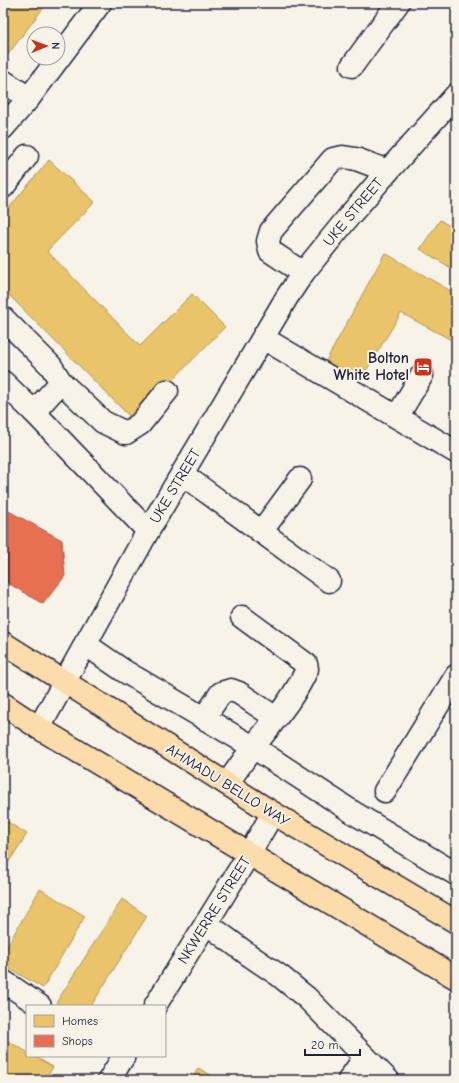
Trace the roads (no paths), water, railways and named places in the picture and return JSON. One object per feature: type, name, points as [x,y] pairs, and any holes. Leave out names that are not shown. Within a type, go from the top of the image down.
[{"type":"main road","name":"AHMADU BELLO WAY","points":[[3,643],[273,813],[456,922]]},
{"type":"main road","points":[[3,704],[39,728],[456,978]]},
{"type":"street","points":[[3,128],[29,98],[100,3]]},
{"type":"street","points":[[352,66],[398,3]]},
{"type":"street","points":[[3,81],[29,98]]},
{"type":"street","name":"UKE STREET","points":[[39,728],[148,531],[303,272],[388,171],[456,95]]},
{"type":"street","points":[[3,187],[27,156]]},
{"type":"street","points":[[303,272],[270,251],[268,241],[271,231],[333,159],[343,156],[356,159],[388,171]]},
{"type":"street","points":[[3,318],[51,366],[60,382],[103,422],[126,433],[140,424],[167,390]]},
{"type":"street","points":[[263,338],[456,452]]},
{"type":"street","points":[[397,417],[422,375]]},
{"type":"street","name":"UKE STREET","points":[[3,382],[34,412],[148,531]]},
{"type":"street","points":[[34,412],[60,382]]},
{"type":"street","points":[[182,474],[329,581]]},
{"type":"street","points":[[261,532],[300,479]]},
{"type":"street","points":[[227,784],[276,718],[303,678],[307,669],[306,664],[242,618]]},
{"type":"street","points":[[85,644],[124,671],[253,747],[354,813],[456,874]]},
{"type":"street","points":[[385,791],[456,676]]},
{"type":"street","points":[[204,718],[221,693],[231,690],[239,693],[276,718]]},
{"type":"street","name":"NKWERRE STREET","points":[[156,1005],[273,813]]},
{"type":"street","points":[[206,923],[280,976],[307,998],[388,1080]]},
{"type":"street","points":[[3,981],[39,1005]]},
{"type":"street","points":[[109,1080],[123,1057]]},
{"type":"street","points":[[349,1080],[365,1057]]},
{"type":"place","name":"Bolton White Hotel","points":[[423,367]]}]
